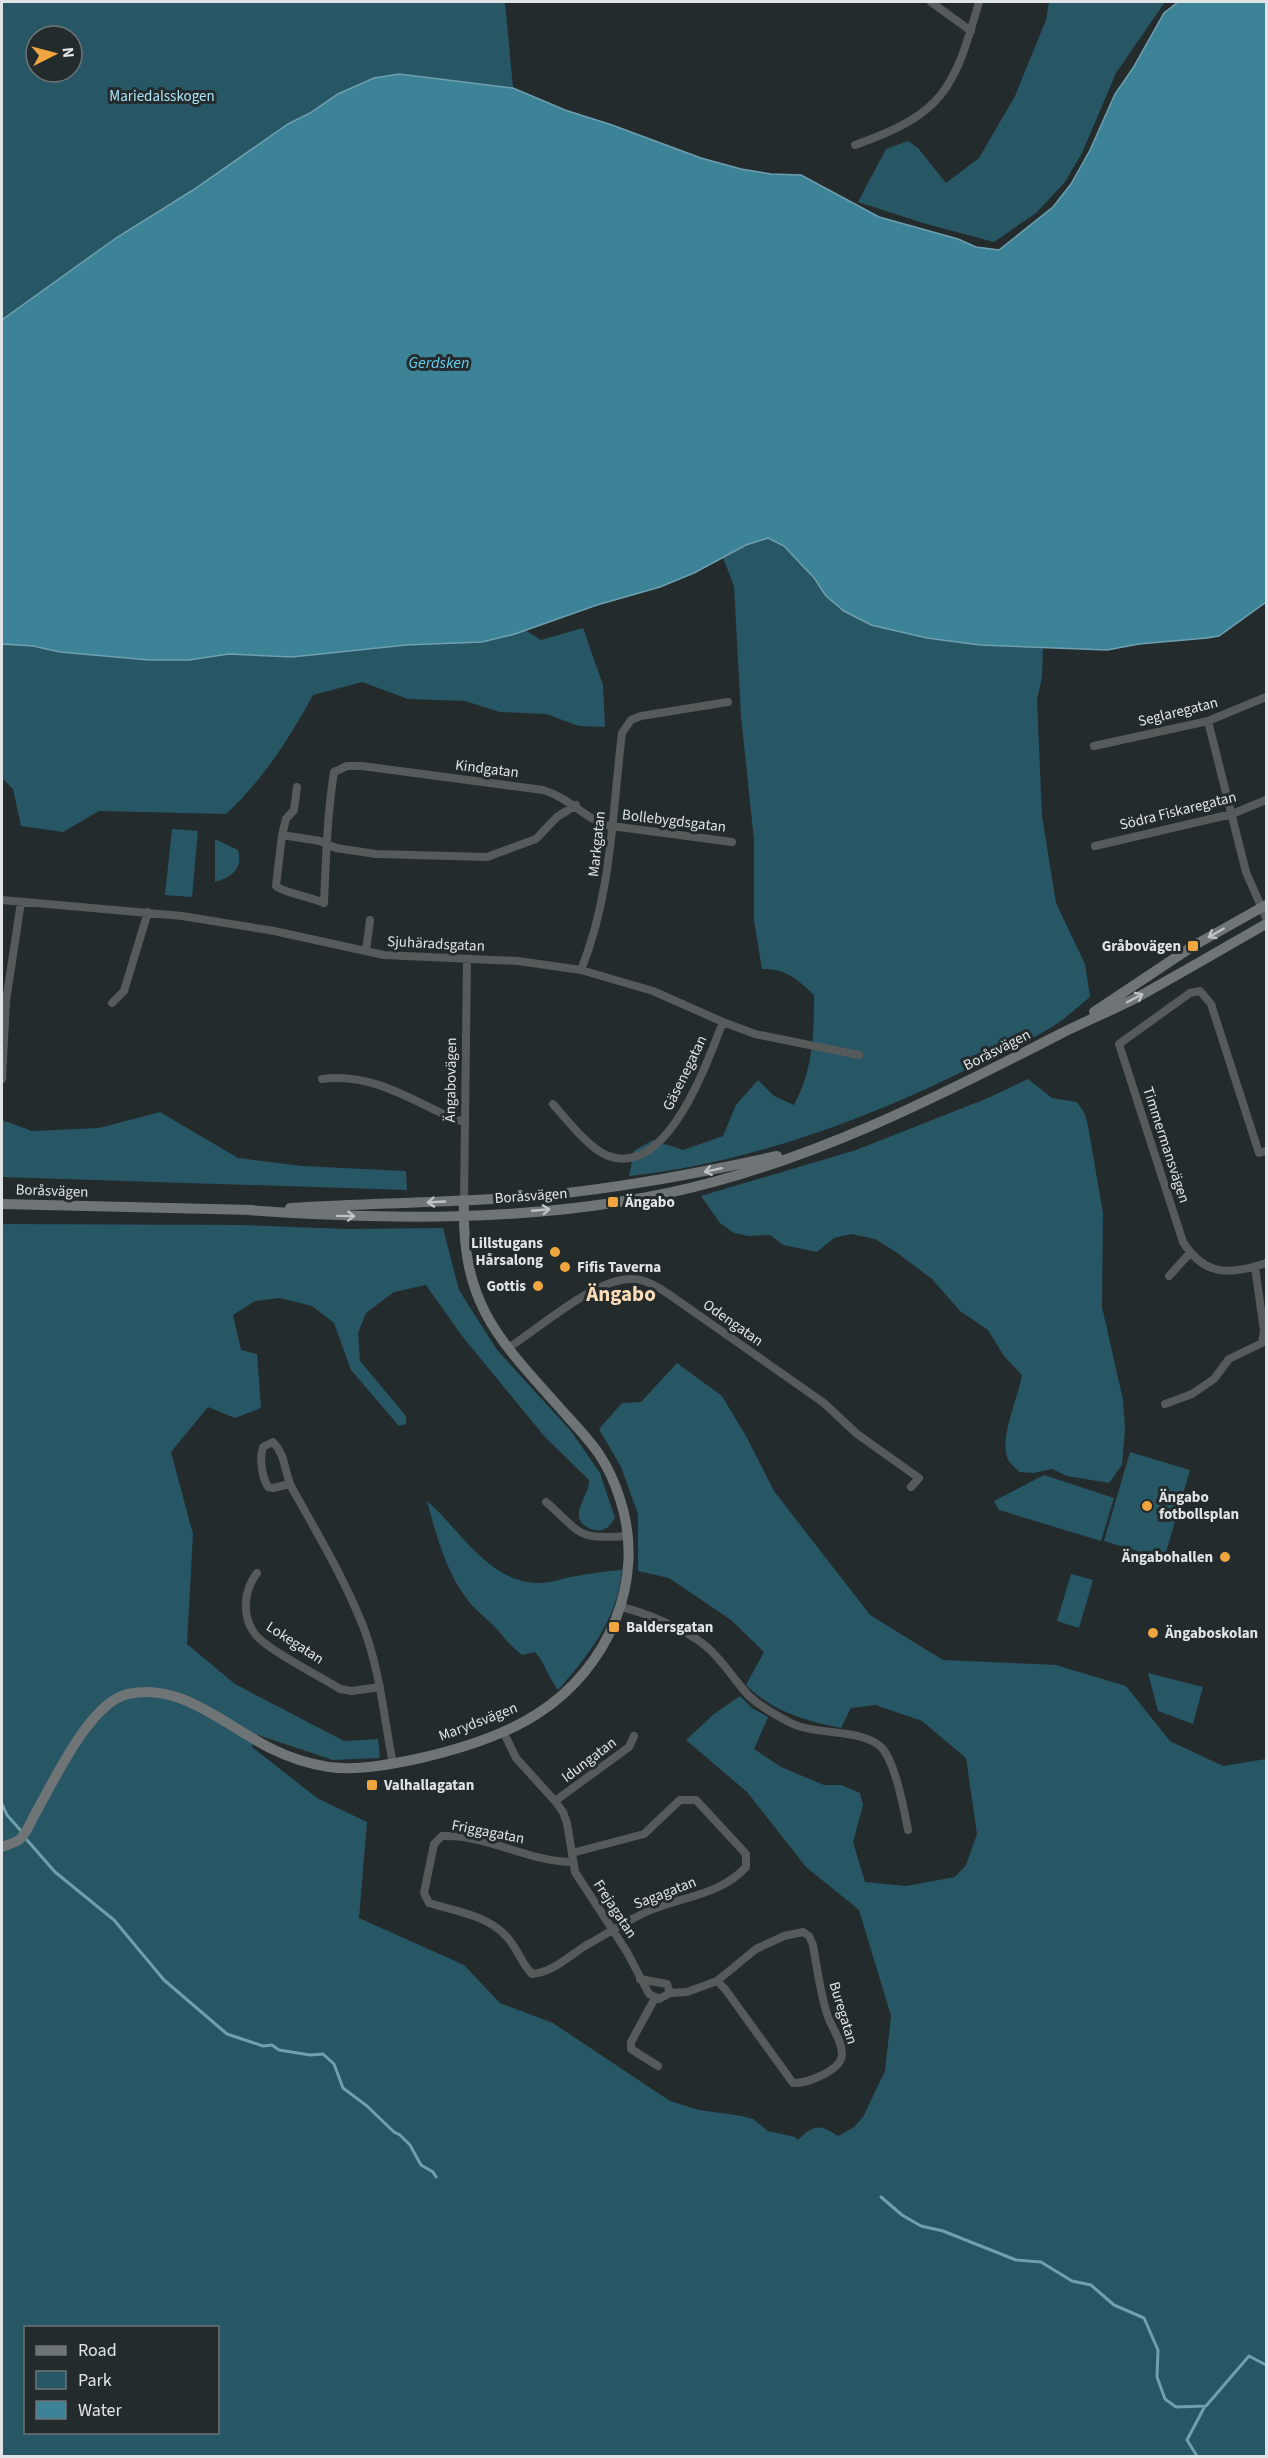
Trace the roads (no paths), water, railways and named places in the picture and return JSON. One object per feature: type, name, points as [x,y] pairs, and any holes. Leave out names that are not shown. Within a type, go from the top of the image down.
[{"type":"main road","name":"Boråsvägen","points":[[1064,1033],[1193,946],[1264,906]]},
{"type":"main road","name":"Boråsvägen","points":[[2,1204],[246,1210],[394,1217],[573,1208],[669,1193],[778,1162],[911,1109],[1133,999],[1266,924]]},
{"type":"main road","name":"Boråsvägen","points":[[246,1210],[527,1196],[639,1184],[811,1148]]},
{"type":"main road","name":"Marydsvägen","points":[[2,1847],[20,1839],[76,1744],[97,1715],[113,1700],[125,1694],[163,1693],[189,1701],[271,1748],[300,1760],[331,1767],[393,1764],[438,1754],[502,1731],[537,1714],[585,1673],[603,1647],[621,1607],[627,1575],[627,1536],[621,1500],[605,1462],[587,1436],[508,1348],[485,1316],[466,1261],[464,1200]]},
{"type":"street","points":[[931,2],[971,31]]},
{"type":"street","points":[[855,145],[900,128],[931,107],[955,75],[963,58],[979,2]]},
{"type":"street","name":"Seglaregatan","points":[[1094,746],[1209,721],[1266,698]]},
{"type":"street","name":"Markgatan","points":[[581,969],[600,918],[607,881],[622,733],[631,720],[641,716],[728,702]]},
{"type":"street","points":[[1209,721],[1246,872],[1264,906],[1266,918]]},
{"type":"street","name":"Kindgatan","points":[[327,843],[328,805],[334,772],[347,766],[362,766],[543,790],[557,794],[576,805],[592,819],[613,826]]},
{"type":"street","points":[[297,787],[294,810],[286,819],[282,835],[276,888],[308,895],[324,903],[327,843]]},
{"type":"street","name":"Södra Fiskaregatan","points":[[1095,846],[1232,814],[1266,800]]},
{"type":"street","points":[[282,835],[327,843],[336,848],[376,854],[494,856],[536,839],[557,817],[576,805]]},
{"type":"street","name":"Bollebygdsgatan","points":[[613,826],[732,842]]},
{"type":"street","name":"Sjuhäradsgatan","points":[[2,900],[148,912],[274,931],[394,956],[518,962],[581,969],[652,991],[723,1023],[774,1038],[859,1054]]},
{"type":"street","points":[[2,1079],[6,1001],[21,902]]},
{"type":"street","points":[[112,1003],[124,991],[148,912]]},
{"type":"street","points":[[366,951],[370,920]]},
{"type":"street","name":"Ängabovägen","points":[[464,1200],[467,960]]},
{"type":"street","name":"Timmermansvägen","points":[[1190,1253],[1183,1242],[1119,1044],[1190,993],[1200,991],[1211,1004],[1259,1153],[1266,1151]]},
{"type":"street","name":"Gäsenegatan","points":[[553,1104],[582,1136],[604,1154],[628,1158],[641,1155],[661,1140],[692,1095],[723,1023]]},
{"type":"street","points":[[322,1079],[341,1079],[383,1085],[456,1120],[464,1121]]},
{"type":"street","points":[[1169,1276],[1190,1253],[1211,1269],[1233,1272],[1266,1263]]},
{"type":"street","points":[[1165,1404],[1192,1394],[1214,1379],[1229,1359],[1262,1343],[1264,1331],[1255,1267]]},
{"type":"street","name":"Odengatan","points":[[508,1348],[599,1288],[621,1280],[634,1279],[648,1282],[824,1403],[857,1434],[919,1478],[911,1487]]},
{"type":"street","points":[[291,1484],[268,1487],[262,1458],[263,1447],[273,1442],[277,1446],[283,1457],[291,1484],[317,1530],[363,1626],[380,1687],[393,1764]]},
{"type":"street","points":[[546,1502],[578,1532],[591,1537],[627,1536]]},
{"type":"street","name":"Lokegatan","points":[[257,1573],[249,1584],[246,1596],[248,1622],[255,1635],[270,1647],[340,1689],[352,1691],[380,1687]]},
{"type":"street","points":[[621,1607],[665,1623],[699,1641],[723,1663],[748,1695],[793,1724],[862,1737],[874,1742],[888,1758],[903,1802],[908,1830]]},
{"type":"street","name":"Frejagatan","points":[[502,1731],[516,1758],[555,1801],[567,1823],[575,1872],[627,1952],[640,1979],[655,1998]]},
{"type":"street","name":"Idungatan","points":[[555,1801],[629,1747],[634,1736]]},
{"type":"street","name":"Sagagatan","points":[[572,1853],[644,1834],[680,1800],[687,1798],[696,1800],[746,1854],[746,1867],[740,1874],[696,1897],[648,1911],[613,1930]]},
{"type":"street","name":"Friggagatan","points":[[573,1862],[558,1862],[488,1843],[442,1836],[434,1844],[424,1893],[429,1903],[483,1920],[506,1936],[532,1974],[543,1973],[613,1930]]},
{"type":"street","name":"Buregatan","points":[[670,1994],[687,1992],[717,1981],[756,1949],[784,1936],[803,1932],[809,1936],[813,1945],[827,2017],[839,2040],[842,2054],[840,2061],[814,2081],[794,2083],[717,1981]]},
{"type":"street","points":[[640,1979],[667,1984],[670,1994],[659,1999],[655,1998],[631,2042],[631,2049],[658,2066]]},
{"type":"water","name":"Gerdsken","points":[[1178,2],[1266,2],[1266,602],[1219,636],[1139,644],[1107,650],[980,645],[927,638],[871,625],[844,611],[826,596],[814,578],[784,546],[768,538],[746,545],[694,573],[660,587],[597,605],[515,634],[482,642],[406,645],[292,657],[229,654],[189,660],[149,660],[2,644],[2,320],[116,238],[193,190],[288,124],[310,113],[338,94],[374,78],[399,74],[513,88],[565,110],[701,158],[741,169],[771,174],[801,175],[879,217],[958,239],[976,247],[999,250],[1053,207],[1071,184],[1090,150],[1115,94],[1133,68],[1164,13]]},
{"type":"waterway","points":[[2,1804],[7,1815],[22,1832]]},
{"type":"waterway","points":[[27,1840],[55,1872],[114,1920],[164,1980],[227,2034],[263,2046],[272,2045],[279,2050],[310,2055],[323,2054],[334,2064],[343,2088],[400,2135],[410,2145],[421,2165],[433,2172],[436,2177]]},
{"type":"waterway","points":[[881,2197],[902,2215],[921,2226],[943,2231],[1016,2260],[1041,2262],[1072,2281],[1091,2285],[1114,2305],[1144,2318],[1158,2350],[1157,2377],[1165,2399],[1176,2407],[1206,2406],[1249,2356],[1266,2365]]},
{"type":"waterway","points":[[1197,2456],[1187,2440],[1205,2406]]},
{"type":"place","name":"Gråbovägen","points":[[1193,946]]},
{"type":"place","name":"Ängabo","points":[[613,1202]]},
{"type":"place","name":"Lillstugans Hårsalong","points":[[555,1252]]},
{"type":"place","name":"Fifis Taverna","points":[[565,1267]]},
{"type":"place","name":"Gottis","points":[[538,1286]]},
{"type":"place","name":"Ängabo fotbollsplan","points":[[1147,1506]]},
{"type":"place","name":"Ängabohallen","points":[[1225,1557]]},
{"type":"place","name":"Baldersgatan","points":[[614,1627]]},
{"type":"place","name":"Ängaboskolan","points":[[1153,1633]]},
{"type":"place","name":"Valhallagatan","points":[[372,1785]]},
{"type":"district","name":"Ängabo","points":[[621,1294]]},
{"type":"park label","name":"Mariedalsskogen","points":[[162,96]]}]
